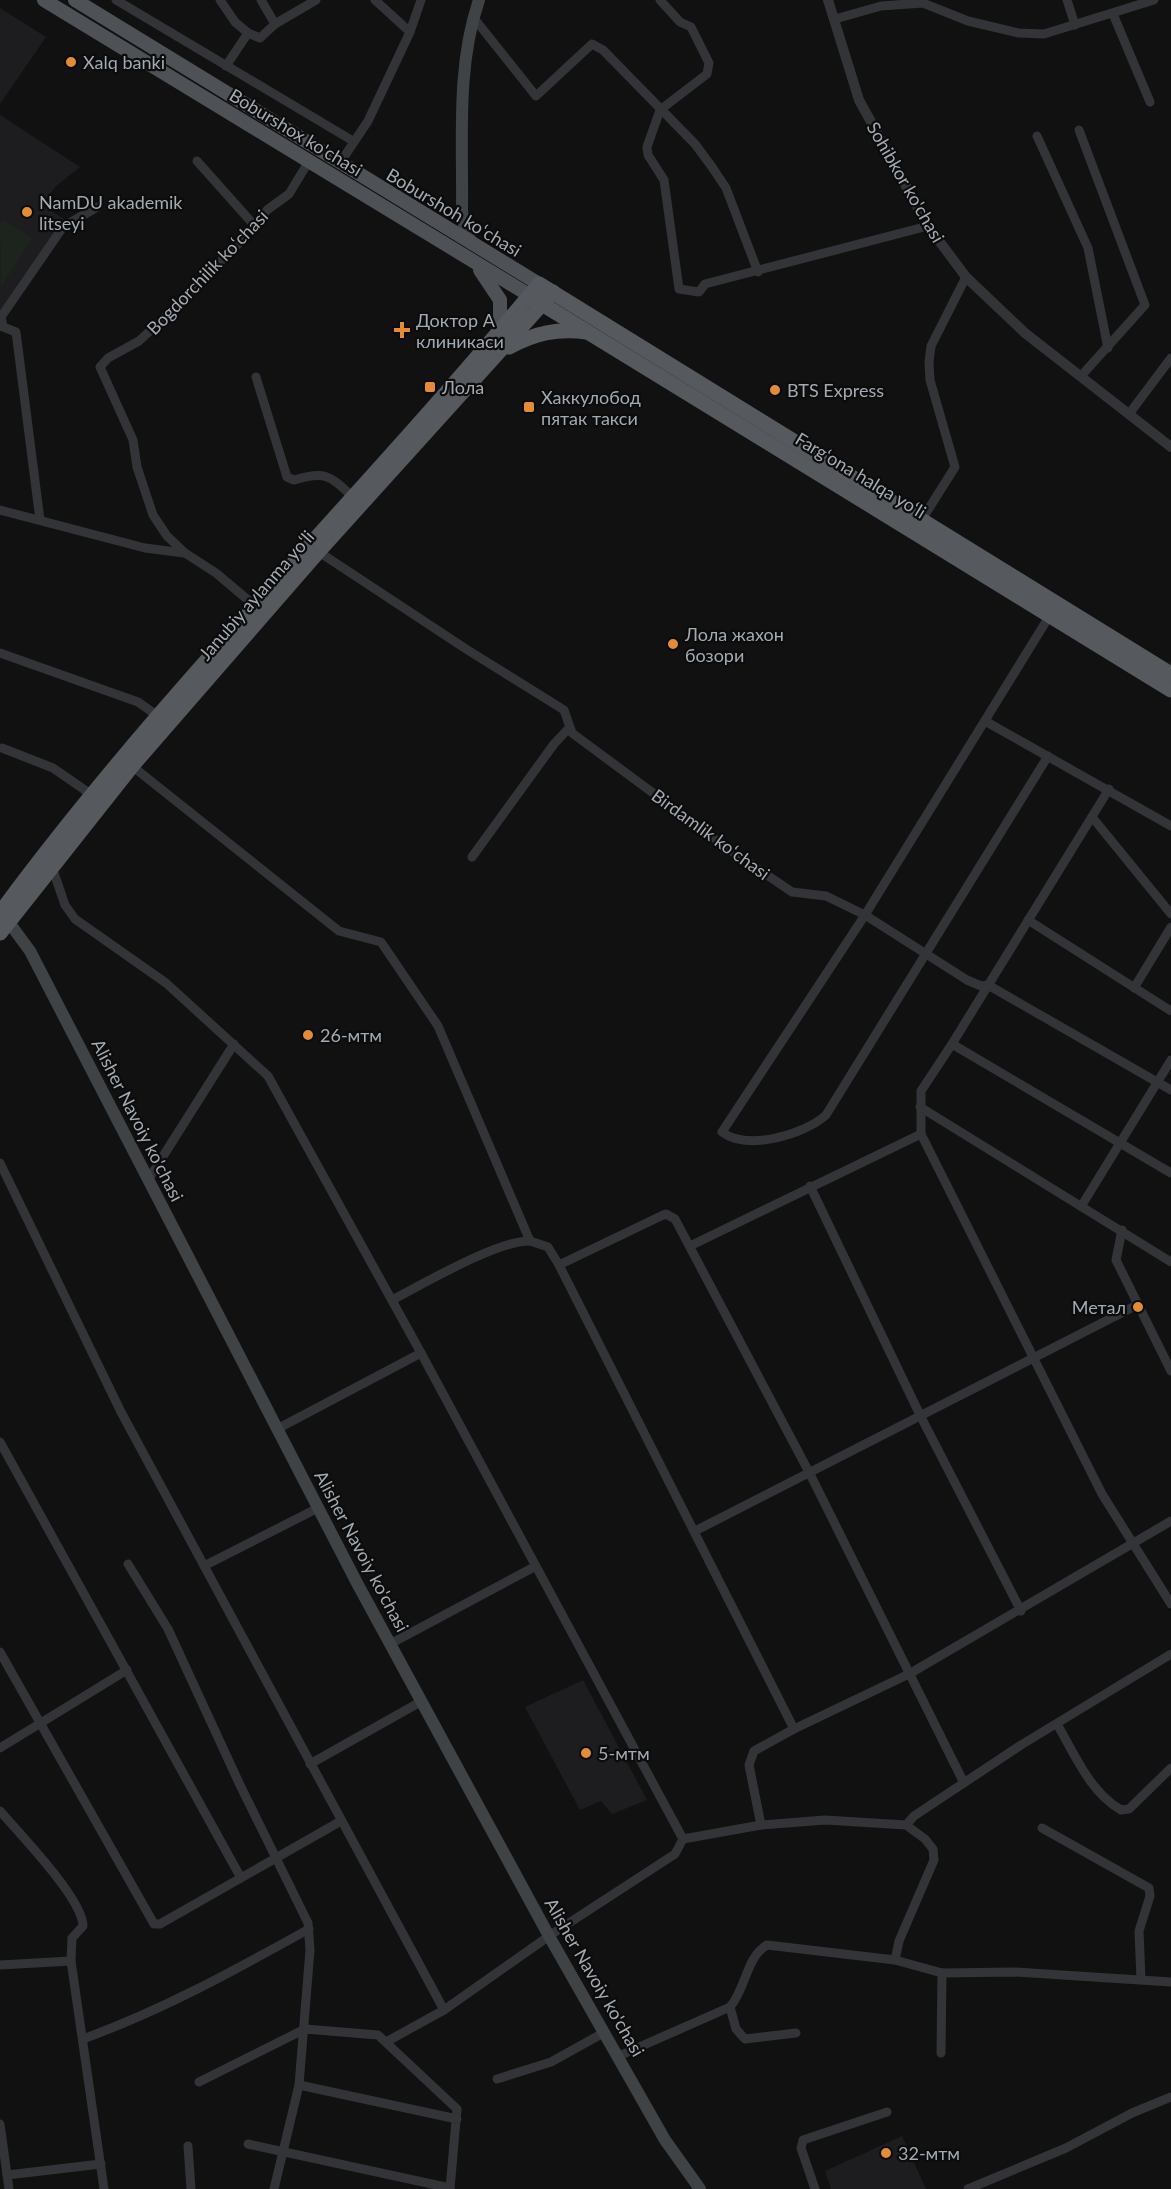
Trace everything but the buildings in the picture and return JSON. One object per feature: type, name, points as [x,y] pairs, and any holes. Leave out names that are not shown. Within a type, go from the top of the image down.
[{"type":"highway","name":"Farg‘ona halqa yo‘li","points":[[534,290],[921,521],[1171,674]]},
{"type":"highway","name":"Janubiy aylanma yoʻli","points":[[2,920],[52,867],[132,766],[314,548],[353,497],[534,290]]},
{"type":"highway","name":"Farg‘ona halqa yo‘li","points":[[548,298],[593,333],[1171,690]]},
{"type":"highway","name":"Janubiy aylanma yoʻli","points":[[158,716],[254,605],[314,548],[501,351],[548,298]]},
{"type":"highway","points":[[501,351],[533,335],[554,330],[593,333]]},
{"type":"highway","points":[[2,920],[92,795],[158,716]]},
{"type":"main road","name":"Boburshox ko'chasi","points":[[44,0],[470,260],[534,290]]},
{"type":"main road","name":"Boburshoh koʻchasi","points":[[75,0],[472,244],[534,290]]},
{"type":"main road","points":[[472,244],[464,225],[462,211],[464,71],[473,17],[479,0]]},
{"type":"main road","points":[[470,260],[492,284],[500,300],[500,330]]},
{"type":"main road","name":"Alisher Navoiy ko'chasi","points":[[2,920],[30,951],[318,1508],[549,1936],[665,2140],[700,2189]]},
{"type":"street","points":[[116,0],[353,141]]},
{"type":"street","points":[[220,0],[235,22],[248,33],[260,38],[275,24],[316,0]]},
{"type":"street","points":[[261,0],[275,24]]},
{"type":"street","points":[[375,0],[410,32]]},
{"type":"street","points":[[340,163],[368,122],[410,32],[421,0]]},
{"type":"street","points":[[660,0],[680,22],[691,27],[709,63],[707,74],[660,111],[647,147],[648,155],[664,180],[679,289],[699,292],[705,284],[928,226]]},
{"type":"street","name":"Sohibkor ko'chasi","points":[[828,0],[859,100],[928,226],[966,277],[1025,333],[1171,447]]},
{"type":"street","points":[[1067,0],[1075,25]]},
{"type":"street","points":[[835,19],[881,6],[923,1],[968,21],[1019,33],[1044,34],[1154,0]]},
{"type":"street","points":[[1113,14],[1150,102]]},
{"type":"street","points":[[473,17],[534,95],[539,96],[594,44],[694,144],[726,188],[758,272]]},
{"type":"street","points":[[226,66],[248,33]]},
{"type":"street","points":[[1079,130],[1144,304],[1108,348],[1081,376]]},
{"type":"street","points":[[1037,136],[1088,248],[1108,348]]},
{"type":"street","points":[[198,161],[254,225]]},
{"type":"street","name":"Bogdorchilik koʻchasi","points":[[254,605],[216,573],[185,553],[167,536],[153,515],[137,467],[133,440],[99,367],[108,358],[139,342],[164,318],[249,233],[275,202],[289,194],[309,161]]},
{"type":"street","points":[[40,520],[16,332],[3,327],[2,317],[63,227],[97,207]]},
{"type":"street","points":[[921,521],[955,467],[930,380],[929,362],[938,332],[966,277]]},
{"type":"street","points":[[1129,414],[1171,358]]},
{"type":"street","points":[[256,377],[287,477],[294,480],[318,474],[326,475],[353,497]]},
{"type":"street","points":[[0,510],[145,548],[185,553]]},
{"type":"street","name":"Birdamlik koʻchasi","points":[[314,548],[485,662],[564,710],[572,733],[730,850],[792,892],[826,896],[865,915],[924,955],[975,984],[988,985],[1171,1090]]},
{"type":"street","points":[[1048,756],[826,1115],[800,1129],[770,1139],[744,1141],[727,1137],[722,1132],[865,915],[1050,615]]},
{"type":"street","points":[[0,653],[138,702],[158,716]]},
{"type":"street","points":[[985,721],[1171,826]]},
{"type":"street","points":[[472,858],[554,744],[569,728]]},
{"type":"street","points":[[2,748],[53,768],[92,795]]},
{"type":"street","points":[[132,766],[339,931],[376,939],[386,946],[438,1026],[530,1241]]},
{"type":"street","points":[[1109,789],[952,1044],[924,1084],[920,1107],[921,1134],[1102,1494],[1171,1604]]},
{"type":"street","points":[[1092,817],[1171,914]]},
{"type":"street","points":[[52,867],[65,905],[75,919],[166,983],[268,1076],[684,1839]]},
{"type":"street","points":[[1028,920],[1171,1011]]},
{"type":"street","points":[[1134,988],[1171,927]]},
{"type":"street","points":[[148,1180],[234,1044]]},
{"type":"street","points":[[952,1044],[1171,1173]]},
{"type":"street","points":[[1082,1205],[1171,1060]]},
{"type":"street","points":[[920,1107],[1171,1262]]},
{"type":"street","points":[[690,1246],[921,1134]]},
{"type":"street","points":[[0,1163],[121,1412],[444,2010]]},
{"type":"street","points":[[810,1186],[921,1417],[1021,1611]]},
{"type":"street","points":[[558,1265],[666,1214],[675,1218],[810,1474],[964,1783]]},
{"type":"street","points":[[1122,1230],[1115,1258],[1171,1371]]},
{"type":"street","points":[[392,1300],[466,1262],[519,1241],[530,1241],[548,1247],[695,1531],[794,1729]]},
{"type":"street","points":[[695,1531],[1137,1305]]},
{"type":"street","points":[[277,1429],[421,1353]]},
{"type":"street","points":[[0,1442],[241,1878]]},
{"type":"street","points":[[204,1566],[318,1508]]},
{"type":"street","points":[[761,1826],[749,1765],[750,1757],[761,1746],[909,1674],[1021,1611],[1131,1542],[1171,1521]]},
{"type":"street","points":[[128,1564],[168,1629],[240,1785],[307,1918],[309,1929],[305,2029],[299,2085],[274,2189]]},
{"type":"street","points":[[390,1644],[536,1566]]},
{"type":"street","points":[[0,1652],[154,1924],[160,1924],[341,1821]]},
{"type":"street","points":[[906,1825],[914,1816],[964,1783],[1171,1654]]},
{"type":"street","points":[[0,1748],[126,1671]]},
{"type":"street","points":[[310,1764],[422,1701]]},
{"type":"street","points":[[1057,1724],[1092,1784],[1102,1796],[1121,1810],[1129,1809],[1171,1768]]},
{"type":"street","points":[[0,1811],[32,1846],[78,1911],[82,1926],[72,1938],[71,1961],[104,2189]]},
{"type":"street","points":[[386,2042],[444,2010],[549,1936],[675,1854],[684,1839],[761,1826],[825,1820],[906,1825],[926,1839],[933,1849],[934,1860],[899,1941],[895,1960]]},
{"type":"street","points":[[1042,1828],[1149,1888],[1150,1896],[1139,1931],[1141,1980]]},
{"type":"street","points":[[83,2039],[131,2022],[197,1991],[309,1929]]},
{"type":"street","points":[[619,2056],[730,2007],[738,1997],[757,1952],[767,1945],[895,1960],[942,1973],[1015,1972],[1171,1982]]},
{"type":"street","points":[[0,1965],[71,1961]]},
{"type":"street","points":[[941,2054],[942,1973]]},
{"type":"street","points":[[730,2007],[736,2029],[745,2038],[796,2033]]},
{"type":"street","points":[[199,2082],[305,2029],[378,2035],[457,2109],[450,2188],[248,2144]]},
{"type":"street","points":[[497,2079],[551,2062],[605,2032]]},
{"type":"street","points":[[299,2085],[457,2119]]},
{"type":"street","points":[[968,2189],[1066,2148],[1132,2113],[1171,2097]]},
{"type":"street","points":[[815,2189],[801,2148],[803,2140],[887,2112]]},
{"type":"street","points":[[0,2124],[3,2163],[9,2189]]},
{"type":"street","points":[[188,2146],[191,2189]]},
{"type":"street","points":[[7,2175],[101,2164]]},
{"type":"shaded area","points":[[0,8],[46,37],[0,104]]},
{"type":"shaded area","name":"NamDU akademik litseyi","points":[[0,115],[80,167],[56,186],[42,205],[64,219],[0,317]]},
{"type":"shaded area","points":[[2,219],[32,238],[1,287],[0,223]]},
{"type":"shaded area","name":"5-мтм","points":[[583,1680],[647,1800],[612,1814],[601,1801],[580,1810],[525,1707]]},
{"type":"shaded area","name":"32-мтм","points":[[902,2136],[926,2189],[831,2189],[825,2171]]},
{"type":"place","name":"Xalq banki","points":[[71,62]]},
{"type":"place","name":"NamDU akademik litseyi","points":[[27,212]]},
{"type":"place","name":"Доктор А клиникаси","points":[[402,330]]},
{"type":"place","name":"Лола","points":[[430,387]]},
{"type":"place","name":"BTS Express","points":[[775,390]]},
{"type":"place","name":"Хаккулобод пятак такси","points":[[529,407]]},
{"type":"place","name":"Лола жахон бозори","points":[[673,644]]},
{"type":"place","name":"26-мтм","points":[[308,1035]]},
{"type":"place","name":"Метал","points":[[1138,1307]]},
{"type":"place","name":"5-мтм","points":[[586,1753]]},
{"type":"place","name":"32-мтм","points":[[886,2153]]}]
